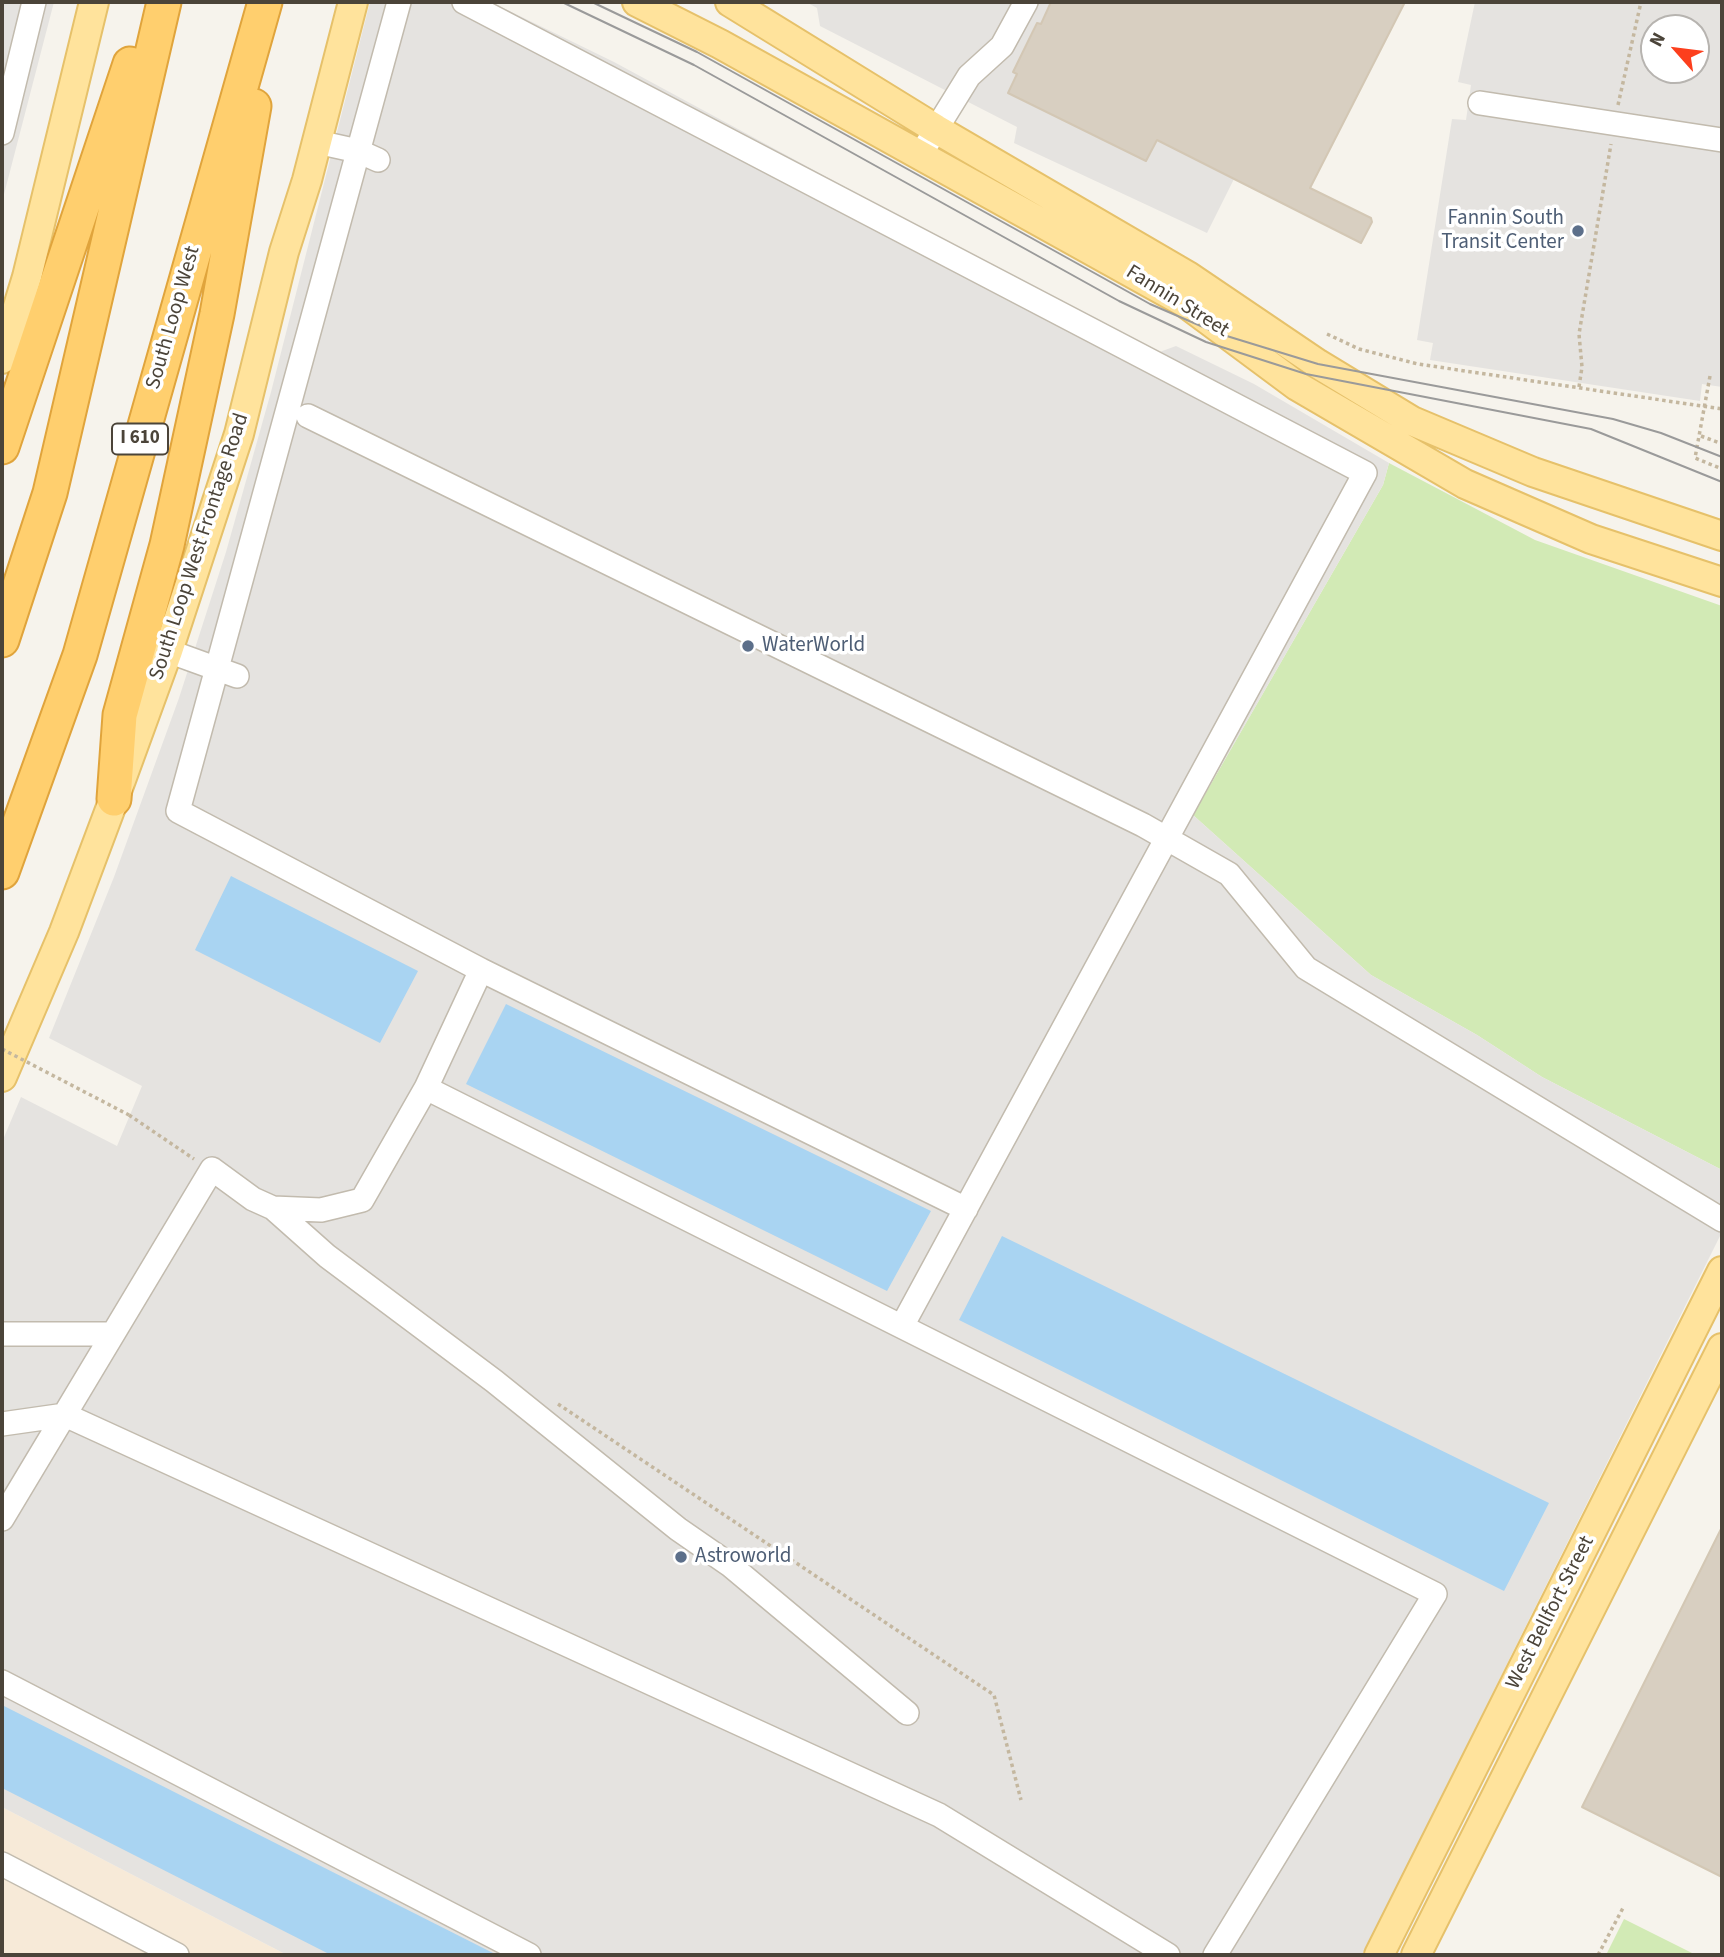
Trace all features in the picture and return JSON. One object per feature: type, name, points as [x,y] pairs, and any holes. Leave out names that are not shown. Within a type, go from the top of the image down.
[{"type":"highway","points":[[2,447],[152,2]]},
{"type":"highway","points":[[2,640],[50,492],[164,2]]},
{"type":"highway","name":"South Loop West","points":[[2,872],[80,655],[265,2]]},
{"type":"highway","points":[[114,799],[120,715],[167,545],[217,314],[273,2]]},
{"type":"main road","points":[[2,359],[27,277],[94,2]]},
{"type":"main road","name":"South Loop West Frontage Road","points":[[2,1077],[64,932],[168,651],[239,434],[284,252],[317,142],[354,2]]},
{"type":"main road","name":"Fannin Street","points":[[637,2],[1184,302],[1297,386],[1465,484],[1591,540],[1722,582]]},
{"type":"main road","name":"Fannin Street","points":[[730,2],[936,129],[1188,276],[1318,364],[1428,430],[1533,472],[1722,536]]},
{"type":"main road","name":"West Bellfort Street","points":[[1379,1955],[1722,1271]]},
{"type":"main road","name":"West Bellfort Street","points":[[1416,1955],[1722,1348]]},
{"type":"lane","points":[[2,133],[34,2]]},
{"type":"lane","points":[[399,2],[368,155],[228,673],[178,811],[481,970],[965,1209]]},
{"type":"lane","points":[[464,2],[1365,473],[902,1326]]},
{"type":"lane","points":[[920,156],[975,68],[1002,46],[1026,2]]},
{"type":"lane","points":[[1480,103],[1722,140]]},
{"type":"lane","points":[[317,142],[368,155]]},
{"type":"lane","points":[[308,416],[1165,838],[1230,874],[1306,968],[1722,1220]]},
{"type":"lane","points":[[168,651],[228,673]]},
{"type":"lane","points":[[273,1208],[321,1210],[362,1200],[426,1088],[481,970]]},
{"type":"lane","points":[[426,1088],[1435,1594],[1215,1955]]},
{"type":"lane","points":[[2,1519],[211,1171],[253,1199],[273,1208],[327,1256],[486,1375],[677,1529],[730,1565],[907,1713]]},
{"type":"lane","points":[[2,1334],[113,1334]]},
{"type":"lane","points":[[2,1424],[65,1415],[939,1815],[1168,1955]]},
{"type":"lane","points":[[2,1682],[529,1955]]},
{"type":"lane","points":[[2,1864],[177,1955]]},
{"type":"path","points":[[1579,387],[1582,367],[1579,334],[1614,123],[1641,2]]},
{"type":"path","points":[[1327,334],[1359,349],[1418,364],[1722,409]]},
{"type":"path","points":[[1710,376],[1695,458],[1722,469]]},
{"type":"path","points":[[1701,436],[1722,444]]},
{"type":"path","points":[[2,1049],[129,1115],[211,1171]]},
{"type":"path","points":[[556,1402],[995,1695],[1021,1800]]},
{"type":"path","points":[[1598,1955],[1623,1908]]},
{"type":"shaded area","points":[[2,2],[54,2],[2,202]]},
{"type":"shaded area","points":[[370,2],[491,2],[614,62],[1154,354],[1176,346],[1254,384],[1389,463],[1383,485],[1193,815],[1371,975],[1477,1035],[1542,1077],[1722,1170],[1722,1232],[1362,1955],[287,1955],[2,1807],[2,1142],[21,1097],[117,1146],[142,1086],[49,1038],[114,877],[179,698],[226,552],[271,392]]},
{"type":"shaded area","points":[[806,2],[1051,2],[1041,24],[1036,23],[1014,72],[1017,74],[1008,93],[1146,161],[1157,140],[1234,179],[1207,233],[1014,143],[1017,127],[820,26],[817,8]]},
{"type":"shaded area","name":"Fannin South Transit Center","points":[[1475,2],[1722,2],[1722,387],[1702,384],[1700,401],[1430,360],[1433,343],[1417,340],[1452,119],[1466,120],[1471,85],[1458,82]]},
{"type":"shaded area","points":[[2,1807],[287,1955],[2,1955]]},
{"type":"green space","points":[[1389,463],[1535,540],[1722,606],[1722,1170],[1542,1077],[1477,1035],[1371,975],[1193,815],[1383,485]]},
{"type":"green space","points":[[1624,1919],[1696,1955],[1606,1955]]},
{"type":"water","points":[[231,876],[418,971],[380,1043],[195,950]]},
{"type":"water","points":[[506,1004],[931,1211],[887,1291],[466,1084]]},
{"type":"water","points":[[1002,1236],[1549,1503],[1504,1591],[959,1320]]},
{"type":"water","points":[[2,1705],[497,1955],[331,1955],[2,1788]]},
{"type":"building","points":[[1051,2],[1405,2],[1310,188],[1371,218],[1372,222],[1361,243],[1157,140],[1146,161],[1008,93],[1017,74],[1013,72],[1037,23],[1041,24]]},
{"type":"building","points":[[1722,1527],[1722,1877],[1582,1807]]},
{"type":"tram line","points":[[562,2],[694,65],[1119,301],[1206,342],[1306,374],[1591,429],[1722,482]]},
{"type":"tram line","points":[[592,2],[697,52],[1150,304],[1217,333],[1318,364],[1613,419],[1661,433],[1722,457]]},
{"type":"place","name":"Fannin South Transit Center","points":[[1578,231]]},
{"type":"place","name":"WaterWorld","points":[[748,646]]},
{"type":"place","name":"Astroworld","points":[[681,1557]]}]
